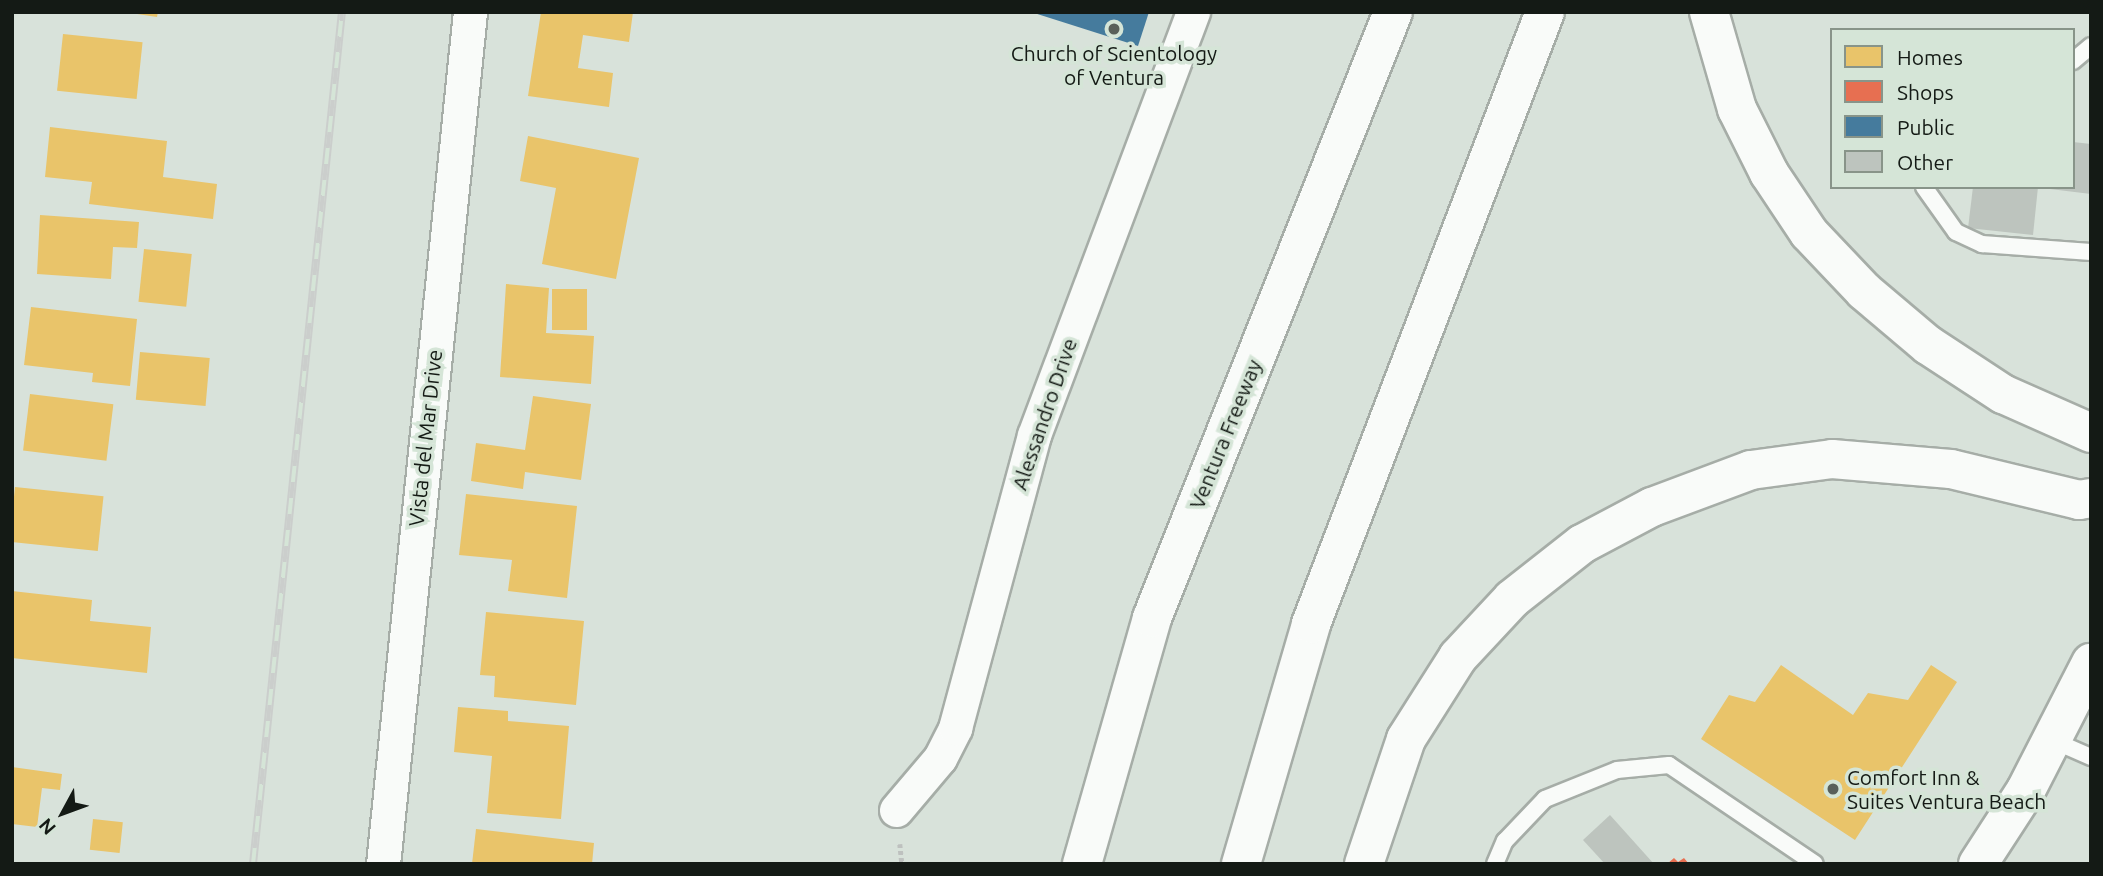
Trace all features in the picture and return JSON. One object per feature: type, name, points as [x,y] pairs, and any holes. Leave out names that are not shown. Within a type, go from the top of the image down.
[{"type":"main road","name":"Ventura Freeway","points":[[1082,864],[1152,618],[1393,12]]},
{"type":"main road","points":[[1241,864],[1311,624],[1545,12]]},
{"type":"main road","points":[[1709,12],[1737,109],[1769,173],[1810,233],[1864,291],[1928,345],[2003,394],[2091,433]]},
{"type":"main road","points":[[1364,864],[1406,740],[1458,657],[1512,599],[1582,544],[1652,507],[1751,470],[1832,459],[1951,469],[2079,500],[2091,498]]},
{"type":"main road","points":[[1978,864],[2052,740],[2091,663]]},
{"type":"street","name":"Vista del Mar Drive","points":[[383,864],[470,12]]},
{"type":"street","name":"Alessandro Drive","points":[[896,810],[940,758],[955,728],[1034,435],[1193,12]]},
{"type":"lane","points":[[2075,59],[2091,46]]},
{"type":"lane","points":[[1925,189],[1956,232],[1982,244],[2091,252]]},
{"type":"lane","points":[[2052,740],[2091,757]]},
{"type":"lane","points":[[1495,864],[1506,841],[1545,799],[1617,769],[1670,765],[1815,864]]},
{"type":"building: Homes","points":[[124,12],[158,12],[157,17]]},
{"type":"building: Homes","points":[[541,12],[633,12],[629,42],[583,35],[578,68],[613,73],[609,107],[528,96]]},
{"type":"building: Homes","points":[[63,34],[143,42],[137,99],[57,91]]},
{"type":"building: Homes","points":[[50,127],[167,141],[163,177],[217,184],[213,219],[89,204],[92,182],[45,177]]},
{"type":"building: Homes","points":[[528,136],[639,158],[616,279],[542,264],[556,188],[520,181]]},
{"type":"building: Homes","points":[[40,215],[139,222],[137,248],[113,247],[111,279],[37,274]]},
{"type":"building: Homes","points":[[144,249],[192,254],[186,307],[138,302]]},
{"type":"building: Homes","points":[[506,284],[549,288],[546,333],[594,336],[591,384],[500,377]]},
{"type":"building: Homes","points":[[552,289],[587,289],[587,330],[552,330]]},
{"type":"building: Homes","points":[[31,307],[137,319],[130,386],[92,382],[93,373],[24,365]]},
{"type":"building: Homes","points":[[140,352],[210,358],[206,406],[136,400]]},
{"type":"building: Homes","points":[[30,394],[113,404],[106,461],[23,451]]},
{"type":"building: Homes","points":[[533,396],[591,404],[581,480],[525,472],[523,489],[471,481],[476,443],[525,450]]},
{"type":"building: Homes","points":[[15,487],[104,496],[98,551],[12,542]]},
{"type":"building: Homes","points":[[466,494],[577,506],[567,598],[508,591],[512,560],[459,555]]},
{"type":"building: Homes","points":[[12,591],[92,600],[90,621],[151,627],[147,673],[12,658]]},
{"type":"building: Homes","points":[[486,612],[584,621],[576,705],[494,697],[495,676],[480,675]]},
{"type":"building: Homes","name":"Comfort Inn & Suites Ventura Beach","points":[[1781,665],[1853,715],[1868,693],[1908,700],[1931,665],[1957,682],[1855,840],[1701,739],[1729,695],[1755,702]]},
{"type":"building: Homes","points":[[458,707],[508,711],[508,721],[569,726],[561,819],[487,813],[492,756],[454,752]]},
{"type":"building: Homes","points":[[12,767],[62,774],[60,790],[42,788],[37,827],[12,824]]},
{"type":"building: Homes","points":[[93,819],[123,822],[120,853],[90,850]]},
{"type":"building: Homes","points":[[476,829],[594,843],[592,864],[472,864]]},
{"type":"building: Shops","points":[[1674,858],[1678,862],[1684,858],[1689,864],[1667,864]]},
{"type":"building: Public","name":"Church of Scientology of Ventura","points":[[1031,12],[1149,12],[1138,46]]},
{"type":"building: Other","points":[[2075,142],[2091,144],[2091,194],[2050,189],[2075,189]]},
{"type":"building: Other","points":[[1973,189],[2038,189],[2033,235],[1968,228]]},
{"type":"building: Other","points":[[1610,815],[1654,864],[1605,864],[1583,840]]},
{"type":"railway","points":[[253,864],[342,12]]},
{"type":"place","name":"Church of Scientology of Ventura","points":[[1114,29]]},
{"type":"place","name":"Comfort Inn & Suites Ventura Beach","points":[[1833,789]]}]
